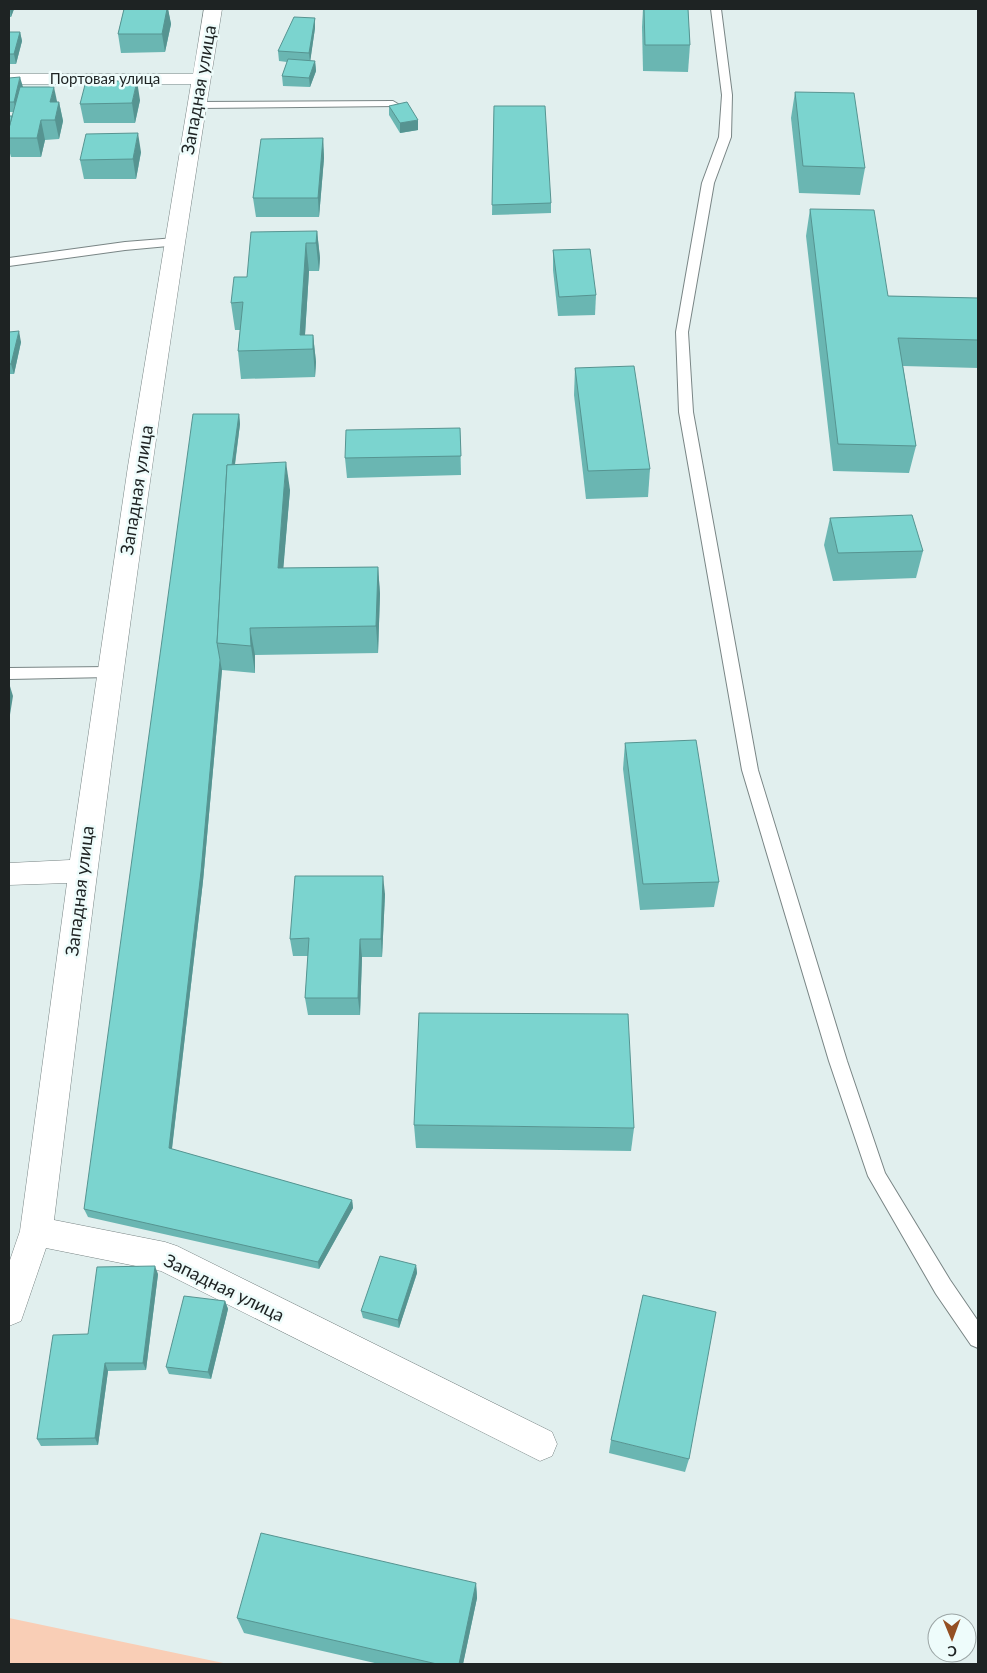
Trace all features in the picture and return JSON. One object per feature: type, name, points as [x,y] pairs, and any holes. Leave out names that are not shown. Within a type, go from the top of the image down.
[{"type":"street","name":"Западная улица","points":[[213,9],[196,105],[110,672],[82,871],[36,1231],[165,1258],[540,1444]]},
{"type":"street","name":"Портовая улица","points":[[9,79],[201,79]]},
{"type":"street","points":[[9,874],[82,871]]},
{"type":"street","points":[[9,1310],[36,1231]]},
{"type":"lane","points":[[716,9],[727,95],[725,137],[708,182],[682,332],[686,412],[750,770],[838,1061],[877,1176],[943,1287],[978,1338]]},
{"type":"lane","points":[[196,105],[393,104]]},
{"type":"lane","points":[[9,262],[125,246],[175,242]]},
{"type":"lane","points":[[9,674],[110,672]]},
{"type":"shaded area","points":[[9,1618],[228,1664],[9,1664]]},
{"type":"building","points":[[124,9],[167,9],[162,34],[118,34]]},
{"type":"building","points":[[644,9],[688,9],[690,45],[645,45]]},
{"type":"building","points":[[294,17],[315,18],[309,53],[278,51]]},
{"type":"building","points":[[9,32],[20,32],[14,54],[9,54]]},
{"type":"building","points":[[288,59],[315,61],[309,78],[282,76]]},
{"type":"building","points":[[20,77],[14,102],[9,102],[9,78]]},
{"type":"building","points":[[86,81],[137,81],[132,103],[80,104]]},
{"type":"building","points":[[20,87],[54,87],[50,102],[59,102],[55,120],[41,120],[37,138],[9,138],[9,128]]},
{"type":"building","points":[[795,92],[854,93],[865,168],[803,166]]},
{"type":"building","points":[[407,102],[418,120],[400,123],[389,106]]},
{"type":"building","points":[[494,106],[545,106],[551,203],[492,205]]},
{"type":"building","points":[[9,116],[12,116],[9,128]]},
{"type":"building","points":[[138,133],[133,159],[80,160],[86,134]]},
{"type":"building","points":[[323,138],[318,198],[253,198],[261,139]]},
{"type":"building","points":[[810,209],[874,210],[888,296],[978,298],[978,340],[898,338],[916,446],[838,444]]},
{"type":"building","points":[[317,231],[316,243],[306,243],[300,335],[313,335],[313,349],[238,351],[243,302],[231,303],[234,277],[247,277],[251,232]]},
{"type":"building","points":[[590,249],[596,295],[559,297],[553,250]]},
{"type":"building","points":[[19,331],[11,364],[9,364],[9,332]]},
{"type":"building","points":[[634,366],[650,469],[588,471],[575,368]]},
{"type":"building","points":[[193,414],[239,414],[232,465],[227,465],[217,643],[220,660],[201,872],[169,1148],[352,1200],[318,1262],[84,1209]]},
{"type":"building","points":[[460,428],[461,456],[345,458],[346,430]]},
{"type":"building","points":[[286,462],[278,568],[378,567],[376,626],[250,628],[251,646],[217,643],[227,465]]},
{"type":"building","points":[[912,515],[923,551],[838,553],[830,518]]},
{"type":"building","points":[[696,740],[719,882],[643,884],[625,743]]},
{"type":"building","points":[[295,876],[383,876],[381,939],[360,939],[358,998],[305,998],[309,938],[290,939]]},
{"type":"building","points":[[419,1013],[628,1014],[634,1128],[414,1125]]},
{"type":"building","points":[[380,1256],[416,1265],[398,1320],[361,1311]]},
{"type":"building","points":[[155,1266],[143,1363],[105,1363],[95,1438],[37,1439],[53,1335],[88,1334],[97,1267]]},
{"type":"building","points":[[643,1295],[716,1312],[689,1459],[611,1440]]},
{"type":"building","points":[[184,1296],[225,1301],[208,1372],[166,1367]]},
{"type":"building","points":[[261,1533],[476,1583],[459,1664],[437,1664],[237,1618]]}]
